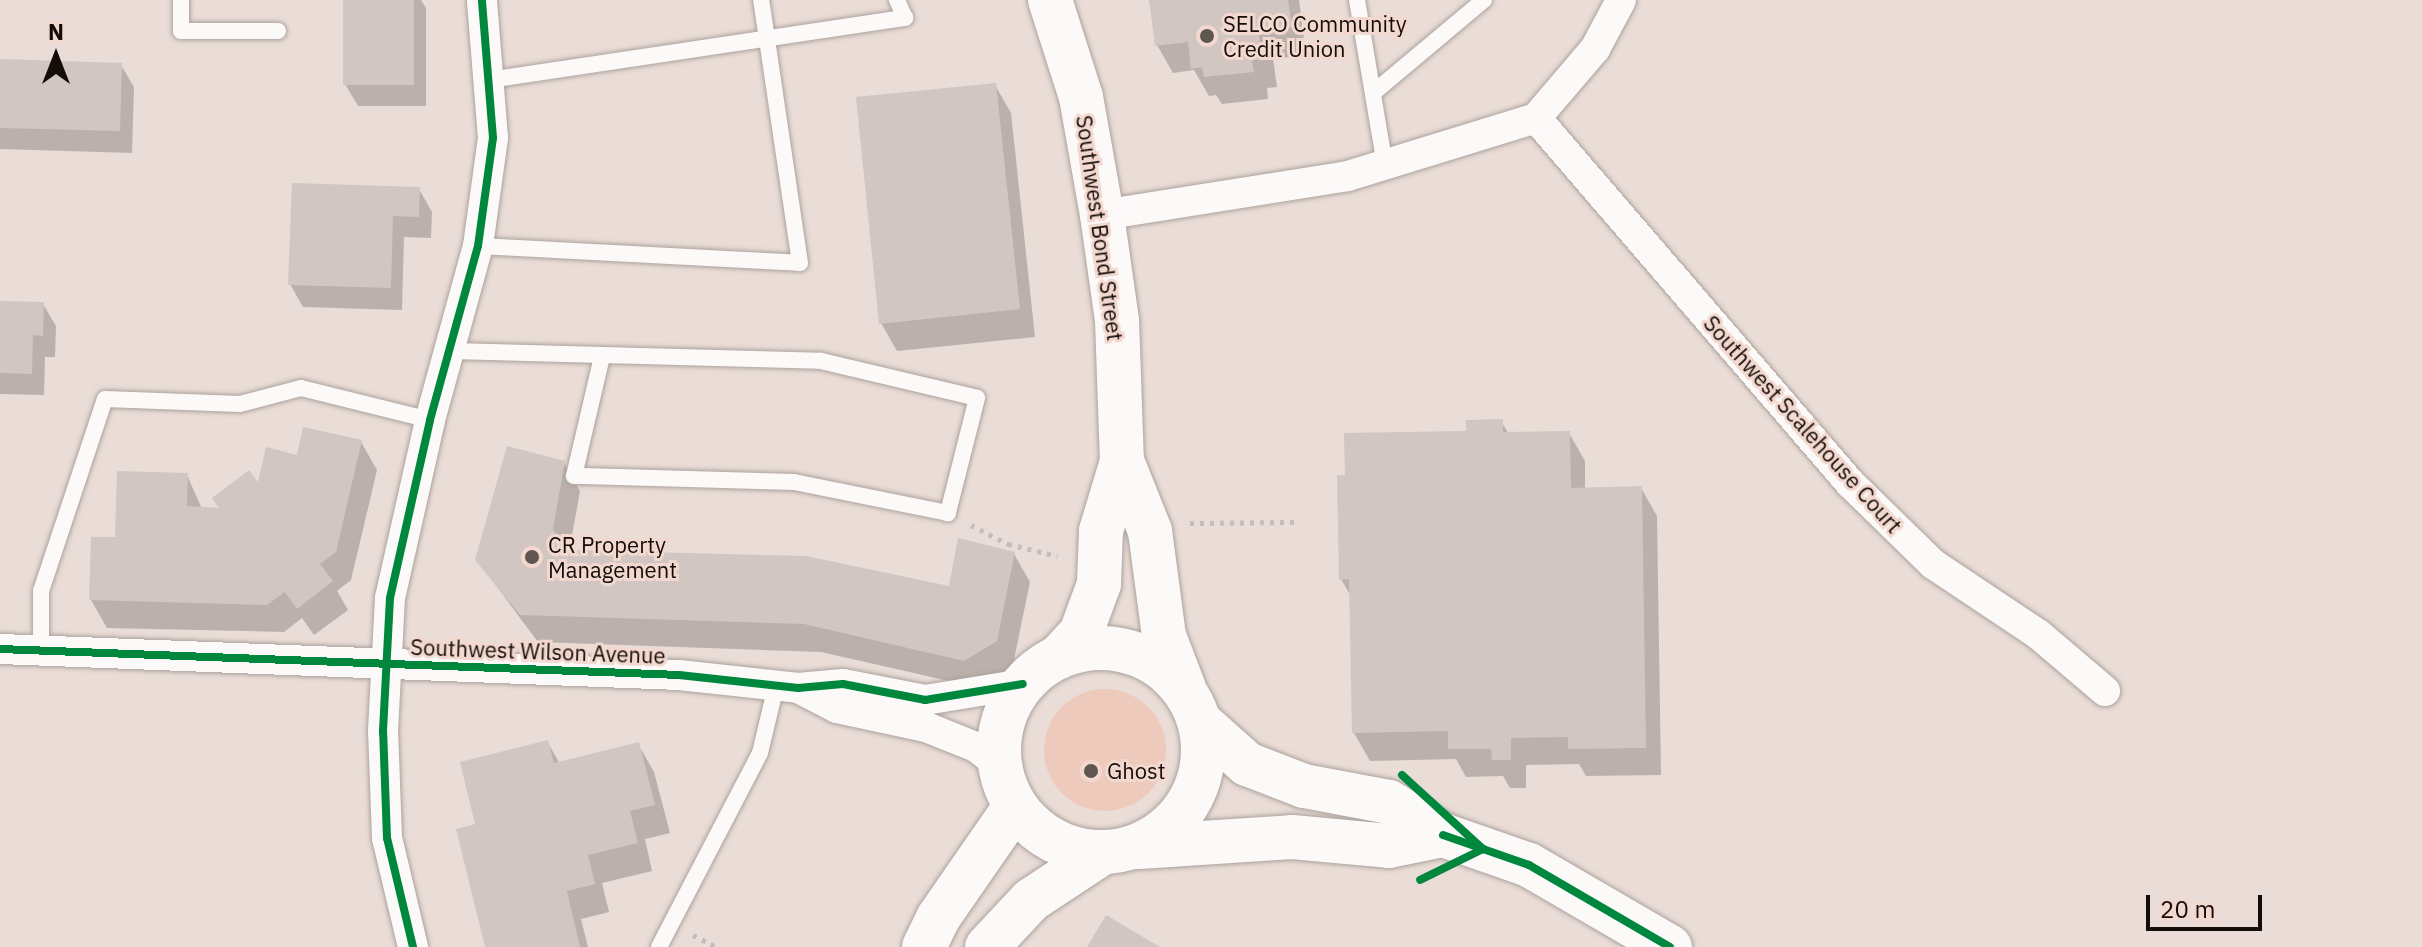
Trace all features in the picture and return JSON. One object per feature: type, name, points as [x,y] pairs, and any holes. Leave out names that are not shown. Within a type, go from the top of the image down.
[{"type":"street","points":[[413,947],[387,838],[386,662],[390,598],[430,420],[478,246],[493,138],[482,0]]},
{"type":"street","name":"Southwest Bond Street","points":[[1050,0],[1081,97],[1102,215],[1117,320],[1122,461],[1101,531],[1099,584],[1081,633],[1059,657]]},
{"type":"street","points":[[1102,215],[1348,176],[1536,118],[1595,49],[1621,0]]},
{"type":"street","name":"Southwest Scalehouse Court","points":[[1536,118],[1851,484],[1933,564],[2038,634],[2105,691]]},
{"type":"street","name":"Southwest Bond Street","points":[[1122,461],[1150,531],[1164,636],[1192,706]]},
{"type":"street","points":[[1443,835],[1389,846],[1292,837],[1120,850],[1068,848],[1039,832],[1015,807],[999,765],[999,737],[1023,684],[1059,657],[1093,648],[1127,651],[1159,665],[1192,706],[1247,764],[1304,786],[1389,802],[1443,835],[1529,865],[1670,947]]},
{"type":"street","name":"Southwest Wilson Avenue","points":[[0,649],[679,675],[787,687],[843,684],[925,700],[987,694],[1023,684]]},
{"type":"street","name":"Southwest Wilson Avenue","points":[[787,687],[837,708],[926,727],[976,747],[999,765]]},
{"type":"street","points":[[987,947],[1031,900],[1120,850],[1164,833],[1185,811],[1200,784],[1205,753],[1192,706]]},
{"type":"street","points":[[924,947],[938,918],[1015,807]]},
{"type":"lane","points":[[181,0],[181,31],[278,31]]},
{"type":"lane","points":[[478,246],[800,263],[761,0]]},
{"type":"lane","points":[[489,80],[905,18],[897,0]]},
{"type":"lane","points":[[1357,0],[1385,165]]},
{"type":"lane","points":[[1373,93],[1484,0]]},
{"type":"lane","points":[[451,351],[821,361],[977,398],[948,513],[794,482],[574,476],[602,357]]},
{"type":"lane","points":[[41,651],[41,591],[105,399],[240,404],[301,388],[430,420]]},
{"type":"lane","points":[[659,947],[760,753],[787,687]]},
{"type":"path","points":[[948,513],[1008,544],[1068,558]]},
{"type":"path","points":[[1181,523],[1294,522]]},
{"type":"shaded area","points":[[1105,689],[1128,694],[1148,707],[1161,727],[1166,750],[1161,773],[1148,793],[1128,806],[1105,811],[1082,806],[1062,793],[1049,773],[1044,750],[1049,727],[1062,707],[1082,694]]},
{"type":"building","points":[[343,0],[414,0],[414,85],[343,85]]},
{"type":"building","name":"SELCO Community Credit Union","points":[[1149,0],[1288,0],[1292,27],[1258,31],[1263,59],[1252,60],[1254,72],[1204,77],[1202,67],[1191,69],[1188,42],[1155,46]]},
{"type":"building","points":[[0,59],[122,63],[120,131],[0,128]]},
{"type":"building","points":[[996,83],[1020,309],[879,324],[856,97]]},
{"type":"building","points":[[292,183],[420,187],[419,217],[393,216],[391,288],[288,285]]},
{"type":"building","points":[[0,301],[44,302],[43,336],[33,335],[32,374],[0,373]]},
{"type":"building","points":[[1503,419],[1503,432],[1570,431],[1571,488],[1642,486],[1646,748],[1568,749],[1568,737],[1511,738],[1511,760],[1492,760],[1491,749],[1448,749],[1448,731],[1352,733],[1349,579],[1339,580],[1337,475],[1345,475],[1344,433],[1466,431],[1466,420]]},
{"type":"building","points":[[303,427],[362,440],[336,552],[320,564],[333,581],[297,609],[285,592],[267,605],[89,600],[91,537],[115,537],[117,471],[188,473],[187,506],[219,508],[212,498],[249,470],[258,482],[266,447],[297,455]]},
{"type":"building","points":[[507,446],[565,461],[553,529],[565,550],[806,556],[949,586],[958,538],[1015,552],[997,641],[964,661],[804,624],[520,615],[475,560]]},
{"type":"building","points":[[548,740],[554,763],[639,742],[655,805],[630,811],[638,843],[588,855],[595,884],[567,891],[580,947],[485,947],[456,829],[475,824],[460,762]]},
{"type":"building","points":[[1106,915],[1160,947],[1087,947]]},
{"type":"cycle path","points":[[413,947],[387,838],[383,731],[390,598],[430,420],[478,246],[493,138],[482,0]]},
{"type":"cycle path","points":[[0,649],[679,675],[798,688],[843,684],[925,700],[1023,684]]},
{"type":"cycle path","points":[[1402,775],[1483,849],[1420,880]]},
{"type":"cycle path","points":[[1443,835],[1529,865],[1670,947]]},
{"type":"place","name":"SELCO Community Credit Union","points":[[1207,36]]},
{"type":"place","name":"CR Property Management","points":[[532,557]]},
{"type":"place","name":"Ghost","points":[[1091,771]]}]
